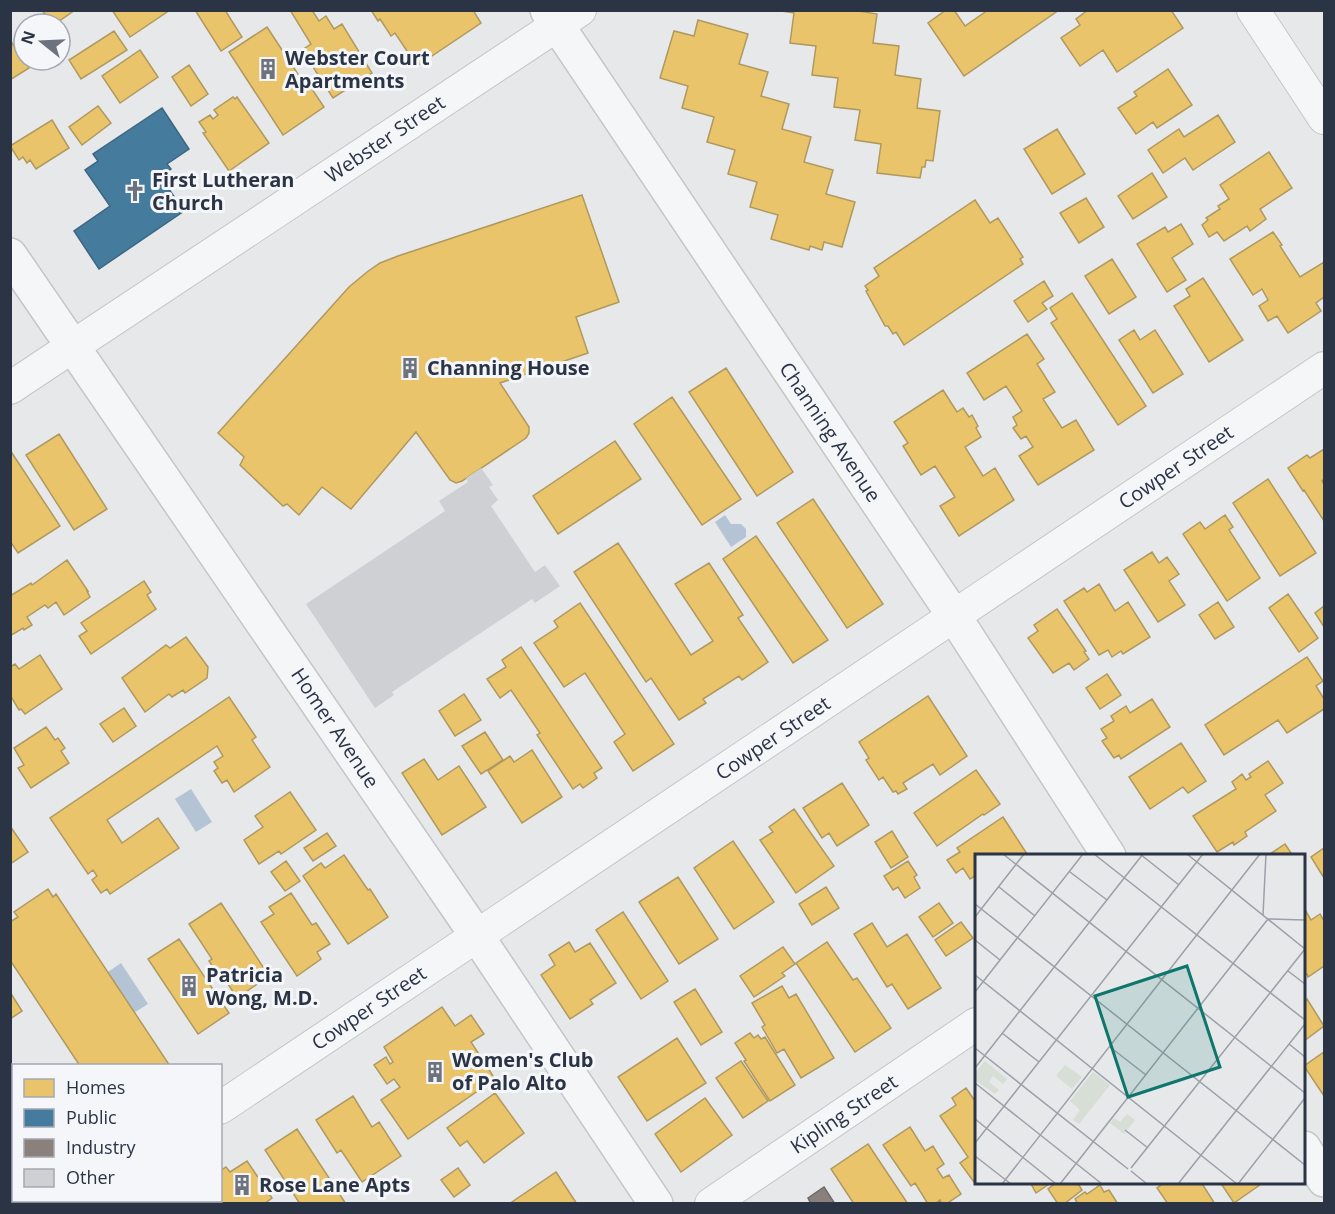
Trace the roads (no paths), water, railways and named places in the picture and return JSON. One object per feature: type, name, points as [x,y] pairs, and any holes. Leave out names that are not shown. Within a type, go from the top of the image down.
[{"type":"street","points":[[1253,10],[1324,118]]},
{"type":"street","name":"Webster Street","points":[[10,388],[562,15]]},
{"type":"street","name":"Channing Avenue","points":[[562,15],[1108,854]]},
{"type":"street","name":"Homer Avenue","points":[[10,255],[477,936],[656,1203]]},
{"type":"street","name":"Cowper Street","points":[[222,1107],[1324,368]]},
{"type":"street","name":"Kipling Street","points":[[711,1203],[975,1025]]},
{"type":"street","points":[[1305,1150],[1324,1180]]},
{"type":"water","points":[[725,515],[731,524],[741,524],[746,529],[746,537],[731,547],[715,522]]},
{"type":"water","points":[[191,789],[212,822],[196,832],[175,799]]},
{"type":"water","points":[[121,963],[148,1004],[132,1014],[105,974]]},
{"type":"place","name":"Webster Court Apartments","points":[[268,69]]},
{"type":"place","name":"First Lutheran Church","points":[[135,191]]},
{"type":"place","name":"Channing House","points":[[410,368]]},
{"type":"place","name":"Patricia Wong, M.D.","points":[[189,986]]},
{"type":"place","name":"Women's Club of Palo Alto","points":[[435,1072]]},
{"type":"place","name":"Rose Lane Apts","points":[[242,1185]]}]
